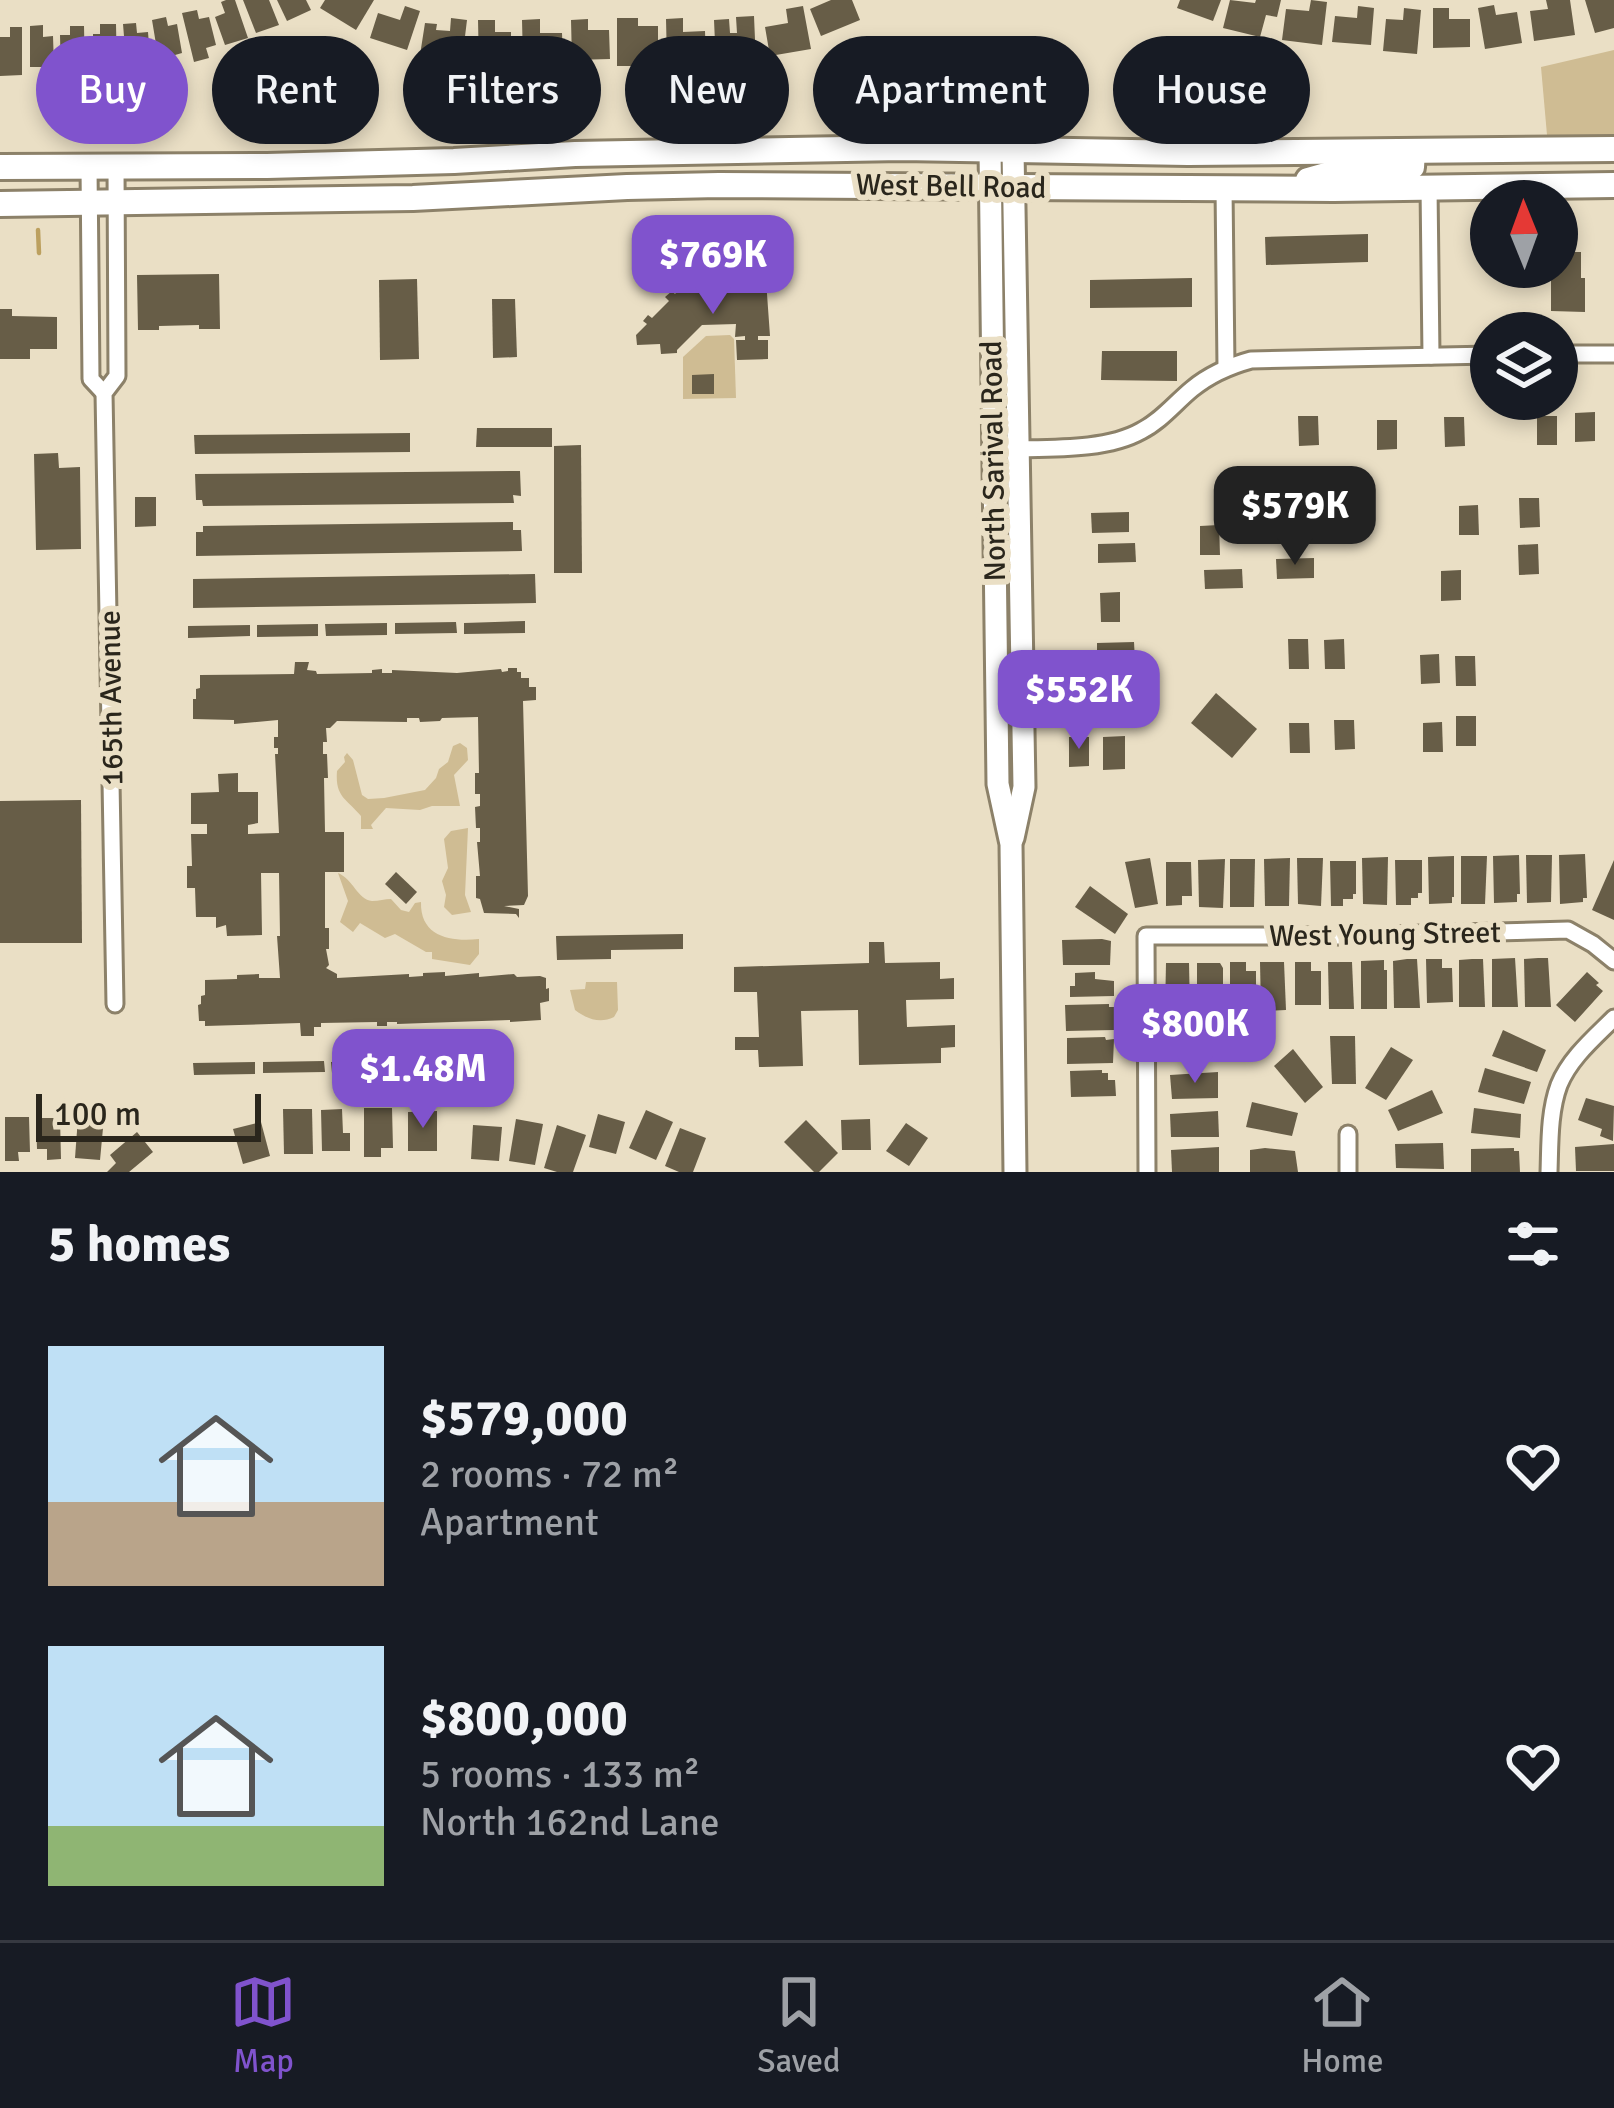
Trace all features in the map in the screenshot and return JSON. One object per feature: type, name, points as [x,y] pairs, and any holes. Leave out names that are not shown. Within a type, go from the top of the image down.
[{"type":"main road","name":"West Bell Road","points":[[0,167],[902,148],[1188,153],[1614,149]]},
{"type":"main road","name":"North Sarival Road","points":[[1001,149],[992,450],[998,784],[1011,844],[1015,1172]]},
{"type":"main road","points":[[1430,187],[1443,167],[1512,166],[1577,150]]},
{"type":"main road","points":[[1276,189],[1340,171],[1407,170],[1412,167],[1413,152]]},
{"type":"main road","points":[[574,154],[578,189]]},
{"type":"main road","name":"West Bell Road","points":[[0,204],[438,198],[740,185],[1276,189],[1614,184]]},
{"type":"main road","name":"North Sarival Road","points":[[1001,185],[1020,448],[1024,787],[1011,844]]},
{"type":"street","name":"165th Avenue","points":[[89,167],[102,202],[117,376],[104,392],[115,1004]]},
{"type":"street","name":"165th Avenue","points":[[104,392],[91,379],[102,202],[116,167]]},
{"type":"street","points":[[1430,187],[1431,356]]},
{"type":"street","points":[[1224,188],[1226,368]]},
{"type":"street","points":[[1578,354],[1614,354]]},
{"type":"street","points":[[992,450],[1105,443],[1140,433],[1192,389],[1226,368],[1264,358],[1470,355]]},
{"type":"street","name":"West Young Street","points":[[1147,1172],[1146,936],[1568,930],[1614,962]]},
{"type":"street","points":[[1549,1172],[1559,1084],[1579,1053],[1614,1018]]},
{"type":"street","points":[[1348,1134],[1348,1172]]},
{"type":"shaded area","points":[[1614,50],[1614,135],[1547,135],[1541,67]]},
{"type":"shaded area","points":[[706,336],[734,339],[736,398],[683,399],[683,357]]},
{"type":"shaded area","points":[[460,743],[467,748],[468,760],[454,775],[460,806],[386,808],[371,825],[373,829],[361,829],[361,816],[338,786],[337,771],[347,753],[362,795],[384,798],[425,790],[448,762],[453,746]]},
{"type":"shaded area","points":[[468,828],[465,895],[471,912],[452,915],[444,907],[442,881],[448,868],[444,839],[451,831]]},
{"type":"shaded area","points":[[338,873],[367,900],[391,899],[409,912],[421,902],[432,930],[448,938],[479,939],[479,954],[470,965],[432,959],[432,952],[395,934],[385,938],[360,923],[353,932],[340,922],[348,901]]},
{"type":"shaded area","points":[[586,982],[617,982],[614,1017],[594,1020],[575,1010],[570,990],[585,989]]},
{"type":"building","points":[[235,0],[247,36],[222,36],[215,17],[225,13],[221,2]]},
{"type":"building","points":[[243,0],[269,0],[279,25],[256,33]]},
{"type":"building","points":[[277,0],[306,0],[311,10],[287,21]]},
{"type":"building","points":[[325,0],[374,0],[356,30],[320,8]]},
{"type":"building","points":[[831,0],[852,0],[860,20],[821,36],[810,9]]},
{"type":"building","points":[[1180,0],[1221,0],[1213,21],[1177,8]]},
{"type":"building","points":[[1230,0],[1281,0],[1277,17],[1266,15],[1260,36],[1223,28]]},
{"type":"building","points":[[1311,0],[1327,2],[1322,45],[1310,44],[1310,36],[1283,36],[1286,9],[1309,11]]},
{"type":"building","points":[[1546,0],[1570,0],[1575,35],[1534,41],[1530,11],[1548,9]]},
{"type":"building","points":[[1585,0],[1614,0],[1614,28],[1595,33]]},
{"type":"building","points":[[1494,5],[1496,15],[1517,12],[1522,43],[1485,49],[1478,8]]},
{"type":"building","points":[[405,6],[420,11],[412,36],[403,36],[403,49],[371,36],[378,13],[400,20]]},
{"type":"building","points":[[803,6],[811,49],[789,53],[789,36],[767,36],[765,27],[788,23],[786,9]]},
{"type":"building","points":[[1358,6],[1374,8],[1371,45],[1332,42],[1335,16],[1357,18]]},
{"type":"building","points":[[1404,8],[1421,10],[1417,54],[1383,51],[1386,19],[1403,20]]},
{"type":"building","points":[[1433,8],[1449,8],[1449,19],[1470,19],[1470,47],[1433,48]]},
{"type":"building","points":[[197,10],[199,19],[209,17],[214,36],[212,46],[206,48],[209,58],[194,62],[182,13]]},
{"type":"building","points":[[754,16],[755,36],[715,36],[714,20],[729,19],[730,33],[737,33],[736,17]]},
{"type":"building","points":[[166,17],[168,26],[177,24],[179,36],[155,36],[152,20]]},
{"type":"building","points":[[451,18],[467,20],[465,36],[423,36],[425,23],[450,31]]},
{"type":"building","points":[[617,18],[638,18],[638,26],[658,26],[658,36],[625,36],[625,66],[617,66]]},
{"type":"building","points":[[683,18],[683,32],[705,31],[705,36],[666,36],[666,19]]},
{"type":"building","points":[[540,19],[540,33],[562,36],[522,36],[522,20]]},
{"type":"building","points":[[588,19],[588,30],[609,30],[610,59],[601,59],[601,36],[571,36],[571,20]]},
{"type":"building","points":[[478,20],[495,20],[495,32],[511,32],[511,36],[478,36]]},
{"type":"building","points":[[136,23],[137,33],[148,32],[148,36],[124,36],[123,24]]},
{"type":"building","points":[[100,24],[116,24],[116,36],[93,36],[100,34]]},
{"type":"building","points":[[43,25],[43,36],[36,36],[36,67],[30,67],[30,26]]},
{"type":"building","points":[[70,26],[84,26],[84,36],[60,36],[70,35]]},
{"type":"building","points":[[10,27],[22,27],[22,75],[0,76],[0,37],[10,37]]},
{"type":"building","points":[[1368,234],[1368,262],[1266,265],[1265,237]]},
{"type":"building","points":[[1581,252],[1585,312],[1551,311],[1551,288],[1578,288]]},
{"type":"building","points":[[219,274],[220,329],[199,329],[199,325],[138,330],[137,275]]},
{"type":"building","points":[[745,277],[766,280],[770,336],[758,336],[758,340],[768,340],[768,359],[737,360],[736,340],[745,340],[745,336],[735,337],[736,324],[702,325],[677,353],[661,354],[660,344],[637,345],[636,335],[647,324],[643,321],[669,301],[665,297],[672,291],[675,294],[684,284],[735,286],[735,281]]},
{"type":"building","points":[[1192,278],[1192,307],[1090,308],[1090,280]]},
{"type":"building","points":[[417,279],[419,359],[380,360],[379,280]]},
{"type":"building","points":[[492,299],[515,299],[517,357],[493,358]]},
{"type":"building","points":[[0,309],[12,309],[12,316],[57,317],[57,349],[30,349],[30,359],[0,359]]},
{"type":"building","points":[[1102,351],[1177,351],[1177,381],[1101,380]]},
{"type":"building","points":[[714,374],[714,394],[692,394],[692,375]]},
{"type":"building","points":[[1595,412],[1595,441],[1575,442],[1578,413]]},
{"type":"building","points":[[1298,416],[1318,416],[1319,445],[1299,446]]},
{"type":"building","points":[[1444,417],[1464,417],[1465,446],[1445,447]]},
{"type":"building","points":[[1377,420],[1397,420],[1397,449],[1377,450]]},
{"type":"building","points":[[1537,420],[1557,420],[1557,445],[1537,445]]},
{"type":"building","points":[[477,428],[552,428],[552,447],[476,447]]},
{"type":"building","points":[[410,433],[410,452],[195,454],[194,435]]},
{"type":"building","points":[[581,445],[582,573],[554,573],[554,446]]},
{"type":"building","points":[[58,453],[59,468],[80,467],[81,549],[36,550],[34,454]]},
{"type":"building","points":[[520,471],[521,496],[513,495],[514,503],[203,506],[202,500],[196,500],[195,474]]},
{"type":"building","points":[[135,497],[156,497],[156,526],[135,527]]},
{"type":"building","points":[[1519,498],[1539,498],[1540,527],[1520,528]]},
{"type":"building","points":[[1478,505],[1479,535],[1459,535],[1459,506]]},
{"type":"building","points":[[1129,512],[1129,532],[1092,533],[1091,513]]},
{"type":"building","points":[[513,522],[513,530],[521,530],[522,551],[196,556],[196,532],[203,532],[203,526]]},
{"type":"building","points":[[1219,525],[1220,555],[1200,555],[1200,526]]},
{"type":"building","points":[[1135,543],[1136,562],[1098,563],[1098,544]]},
{"type":"building","points":[[1538,544],[1539,574],[1519,575],[1518,545]]},
{"type":"building","points":[[1314,558],[1314,578],[1277,579],[1276,559]]},
{"type":"building","points":[[1242,569],[1243,588],[1205,589],[1204,570]]},
{"type":"building","points":[[1461,570],[1461,600],[1441,601],[1441,571]]},
{"type":"building","points":[[535,574],[536,603],[193,608],[193,579]]},
{"type":"building","points":[[1120,592],[1120,622],[1101,622],[1100,593]]},
{"type":"building","points":[[525,621],[525,633],[464,634],[464,623]]},
{"type":"building","points":[[456,622],[457,633],[395,634],[395,623]]},
{"type":"building","points":[[387,623],[387,635],[326,636],[325,624]]},
{"type":"building","points":[[318,624],[318,636],[257,637],[257,625]]},
{"type":"building","points":[[250,625],[250,636],[188,638],[188,626]]},
{"type":"building","points":[[1288,639],[1308,639],[1309,669],[1289,669]]},
{"type":"building","points":[[1344,639],[1345,669],[1325,669],[1324,640]]},
{"type":"building","points":[[1134,642],[1135,661],[1097,662],[1097,643]]},
{"type":"building","points":[[1439,654],[1440,683],[1421,684],[1420,655]]},
{"type":"building","points":[[1455,656],[1475,656],[1476,686],[1456,686]]},
{"type":"building","points":[[295,662],[309,662],[307,670],[317,674],[517,668],[521,678],[529,678],[529,687],[536,687],[536,700],[523,701],[528,896],[524,905],[504,906],[519,909],[519,918],[484,913],[476,898],[476,876],[480,876],[475,807],[480,806],[480,794],[475,794],[478,717],[337,721],[326,728],[327,742],[323,742],[328,778],[324,778],[325,832],[344,832],[344,872],[325,872],[325,928],[329,928],[326,968],[337,978],[445,972],[445,976],[540,976],[549,988],[549,1001],[540,1003],[541,1020],[387,1022],[387,1026],[321,1023],[314,1027],[314,1036],[301,1036],[300,1023],[205,1026],[205,1021],[199,1021],[205,980],[259,974],[259,978],[280,978],[279,873],[261,873],[262,935],[227,936],[226,925],[216,928],[216,917],[196,917],[195,888],[187,888],[191,834],[207,834],[207,824],[191,824],[191,793],[219,792],[218,774],[238,773],[238,792],[258,792],[258,823],[248,825],[248,834],[279,833],[278,748],[274,748],[278,720],[234,724],[234,720],[193,719],[193,699],[200,688],[200,675],[294,674]]},
{"type":"building","points":[[1216,693],[1257,729],[1232,758],[1191,723]]},
{"type":"building","points":[[1135,695],[1135,714],[1097,715],[1097,696]]},
{"type":"building","points":[[1456,716],[1476,716],[1476,746],[1456,746]]},
{"type":"building","points":[[1334,720],[1354,720],[1355,749],[1335,750]]},
{"type":"building","points":[[1442,722],[1443,752],[1423,752],[1423,723]]},
{"type":"building","points":[[1289,723],[1309,723],[1310,753],[1290,753]]},
{"type":"building","points":[[1125,736],[1125,769],[1103,770],[1103,737]]},
{"type":"building","points":[[1069,737],[1089,737],[1089,766],[1069,767]]},
{"type":"building","points":[[81,800],[82,943],[0,943],[0,801]]},
{"type":"building","points":[[1585,854],[1587,898],[1560,904],[1559,855]]},
{"type":"building","points":[[1519,855],[1517,902],[1494,903],[1493,856]]},
{"type":"building","points":[[1526,855],[1552,855],[1551,902],[1527,903]]},
{"type":"building","points":[[1454,856],[1452,903],[1429,904],[1428,857]]},
{"type":"building","points":[[1461,856],[1487,856],[1485,904],[1461,904]]},
{"type":"building","points":[[1388,857],[1387,905],[1363,904],[1362,858]]},
{"type":"building","points":[[1150,858],[1158,904],[1135,908],[1125,862]]},
{"type":"building","points":[[1290,858],[1289,906],[1265,906],[1264,859]]},
{"type":"building","points":[[1297,858],[1323,858],[1321,906],[1298,904]]},
{"type":"building","points":[[1225,859],[1223,908],[1199,907],[1198,860]]},
{"type":"building","points":[[1230,859],[1255,859],[1254,907],[1230,907]]},
{"type":"building","points":[[1395,860],[1422,860],[1422,893],[1411,898],[1411,905],[1396,905]]},
{"type":"building","points":[[1614,860],[1614,920],[1592,910]]},
{"type":"building","points":[[1330,861],[1356,861],[1356,894],[1343,899],[1343,906],[1331,906]]},
{"type":"building","points":[[1166,862],[1191,862],[1192,896],[1182,896],[1182,905],[1166,906]]},
{"type":"building","points":[[396,872],[417,892],[406,904],[385,884]]},
{"type":"building","points":[[1090,886],[1128,914],[1115,934],[1075,907]]},
{"type":"building","points":[[683,934],[683,949],[611,950],[611,959],[557,960],[556,936]]},
{"type":"building","points":[[1062,940],[1111,941],[1110,965],[1063,965]]},
{"type":"building","points":[[869,942],[884,942],[885,963],[940,962],[940,979],[954,978],[954,999],[906,1000],[907,1027],[955,1025],[955,1047],[941,1048],[941,1063],[859,1065],[858,1010],[801,1011],[803,1066],[759,1067],[758,1050],[735,1050],[735,1037],[759,1037],[757,992],[734,992],[734,967],[869,963]]},
{"type":"building","points":[[1515,958],[1518,1007],[1492,1007],[1492,959]]},
{"type":"building","points":[[1548,958],[1551,1007],[1525,1007],[1524,959]]},
{"type":"building","points":[[1417,959],[1420,1008],[1394,1008],[1393,961]]},
{"type":"building","points":[[1426,959],[1442,959],[1442,968],[1452,968],[1453,1002],[1427,1003]]},
{"type":"building","points":[[1483,959],[1485,1007],[1459,1007],[1459,960]]},
{"type":"building","points":[[1384,960],[1387,1009],[1361,1009],[1361,961]]},
{"type":"building","points":[[1230,962],[1246,962],[1246,971],[1256,971],[1256,1005],[1230,1006]]},
{"type":"building","points":[[1260,962],[1284,962],[1286,1010],[1261,1011]]},
{"type":"building","points":[[1295,962],[1311,962],[1311,971],[1321,971],[1321,1005],[1295,1005]]},
{"type":"building","points":[[1328,962],[1352,962],[1354,1009],[1329,1009]]},
{"type":"building","points":[[1166,963],[1189,963],[1190,1011],[1165,1011]]},
{"type":"building","points":[[1197,963],[1220,963],[1223,968],[1223,1011],[1197,1011]]},
{"type":"building","points":[[1095,972],[1095,979],[1114,981],[1114,996],[1070,997],[1075,973]]},
{"type":"building","points":[[1587,972],[1603,991],[1575,1022],[1556,1005]]},
{"type":"building","points":[[1065,1005],[1114,1007],[1114,1030],[1066,1031]]},
{"type":"building","points":[[1503,1030],[1546,1050],[1537,1072],[1492,1056]]},
{"type":"building","points":[[1214,1031],[1214,1057],[1170,1057],[1172,1034]]},
{"type":"building","points":[[1330,1036],[1355,1036],[1356,1084],[1332,1084]]},
{"type":"building","points":[[1067,1038],[1114,1039],[1113,1063],[1067,1064]]},
{"type":"building","points":[[1391,1047],[1413,1060],[1386,1100],[1365,1088]]},
{"type":"building","points":[[1293,1049],[1323,1087],[1305,1103],[1274,1066]]},
{"type":"building","points":[[514,1059],[514,1070],[453,1072],[453,1060]]},
{"type":"building","points":[[393,1060],[393,1072],[332,1073],[331,1062]]},
{"type":"building","points":[[324,1061],[325,1072],[263,1073],[263,1062]]},
{"type":"building","points":[[255,1062],[255,1074],[194,1075],[193,1063]]},
{"type":"building","points":[[1485,1068],[1531,1082],[1524,1104],[1478,1092]]},
{"type":"building","points":[[1070,1071],[1108,1073],[1108,1080],[1115,1080],[1116,1096],[1071,1097]]},
{"type":"building","points":[[1218,1072],[1218,1098],[1172,1099],[1170,1075]]},
{"type":"building","points":[[1432,1090],[1443,1113],[1398,1131],[1388,1110]]},
{"type":"building","points":[[1586,1098],[1614,1106],[1613,1141],[1600,1136],[1602,1129],[1578,1120]]},
{"type":"building","points":[[1252,1102],[1298,1113],[1292,1136],[1246,1127]]},
{"type":"building","points":[[79,1104],[105,1107],[100,1160],[75,1158]]},
{"type":"building","points":[[364,1108],[392,1108],[393,1148],[381,1148],[381,1157],[364,1157]]},
{"type":"building","points":[[1474,1108],[1521,1114],[1520,1138],[1471,1133]]},
{"type":"building","points":[[283,1109],[312,1109],[313,1154],[284,1154]]},
{"type":"building","points":[[342,1109],[350,1151],[322,1151],[321,1110]]},
{"type":"building","points":[[646,1110],[673,1122],[656,1160],[629,1148]]},
{"type":"building","points":[[437,1111],[437,1151],[408,1151],[408,1112]]},
{"type":"building","points":[[1218,1111],[1219,1137],[1171,1137],[1170,1114]]},
{"type":"building","points":[[598,1114],[625,1122],[616,1154],[589,1147]]},
{"type":"building","points":[[5,1117],[29,1117],[30,1152],[18,1152],[19,1161],[5,1161]]},
{"type":"building","points":[[36,1118],[60,1118],[61,1159],[47,1160],[47,1149],[37,1149]]},
{"type":"building","points":[[516,1119],[543,1124],[535,1165],[509,1161]]},
{"type":"building","points":[[870,1119],[871,1150],[842,1150],[841,1120]]},
{"type":"building","points":[[806,1120],[838,1153],[819,1172],[784,1142]]},
{"type":"building","points":[[261,1122],[270,1156],[243,1164],[233,1129]]},
{"type":"building","points":[[906,1123],[928,1138],[909,1166],[886,1151]]},
{"type":"building","points":[[473,1125],[502,1127],[499,1161],[471,1159]]},
{"type":"building","points":[[557,1125],[586,1135],[573,1172],[544,1168]]},
{"type":"building","points":[[680,1128],[706,1138],[693,1172],[665,1166]]},
{"type":"building","points":[[137,1132],[153,1152],[129,1172],[107,1172],[116,1163],[110,1155]]},
{"type":"building","points":[[1443,1143],[1444,1169],[1396,1168],[1395,1144]]},
{"type":"building","points":[[1614,1144],[1614,1171],[1576,1171],[1575,1147]]},
{"type":"building","points":[[1219,1147],[1219,1172],[1172,1172],[1171,1150]]},
{"type":"building","points":[[1471,1149],[1519,1151],[1520,1172],[1471,1172]]},
{"type":"building","points":[[1250,1150],[1295,1151],[1298,1172],[1250,1172]]},
{"type":"waterway","points":[[38,230],[39,253]]}]
